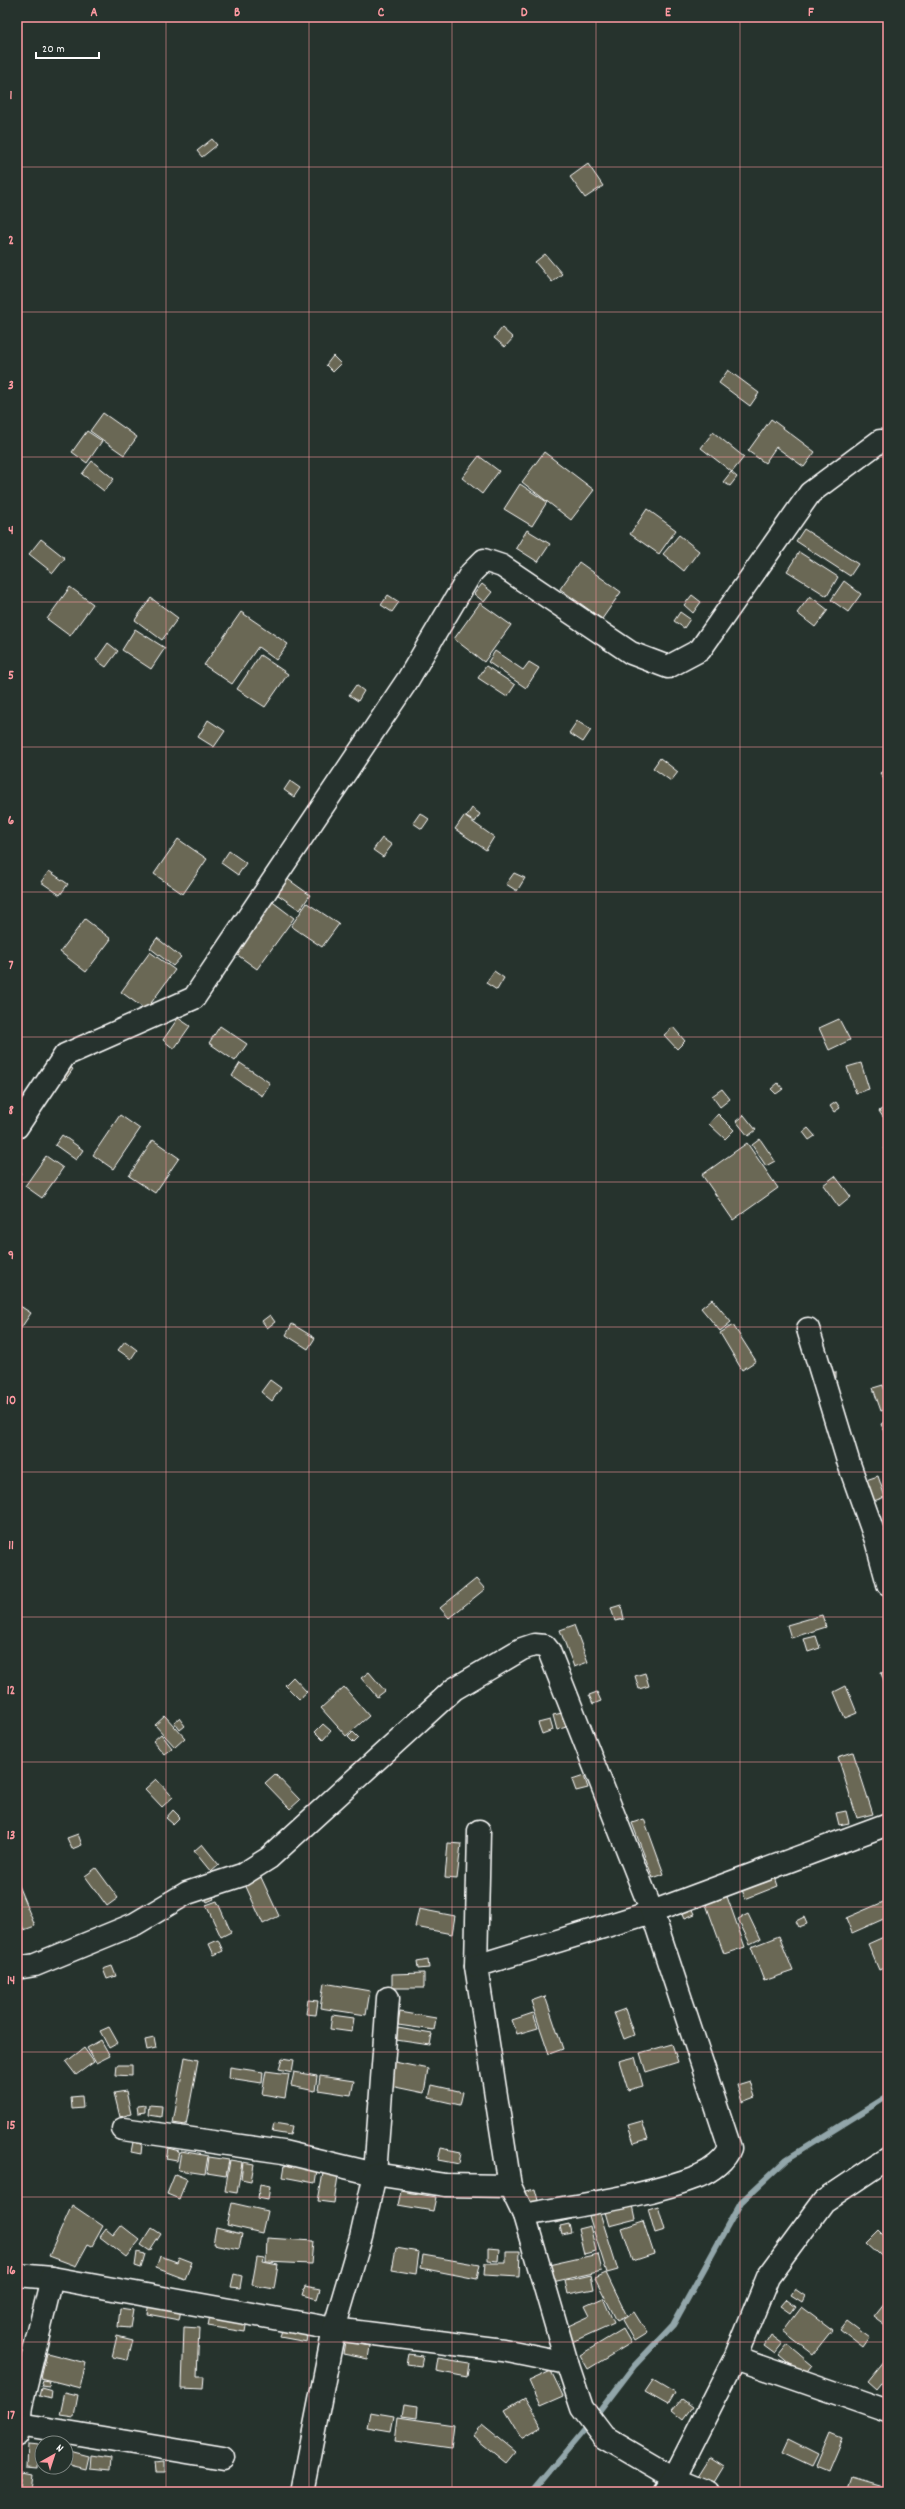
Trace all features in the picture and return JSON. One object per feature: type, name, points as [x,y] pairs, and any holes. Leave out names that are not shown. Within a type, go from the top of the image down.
[{"type":"street","points":[[17,1127],[65,1055],[194,998],[407,681],[471,573],[484,560],[502,566],[631,652],[668,667],[700,650],[810,493],[880,441],[888,442]]},
{"type":"street","points":[[808,1329],[849,1464],[876,1540],[888,1584]]},
{"type":"street","points":[[17,1968],[35,1965],[135,1924],[187,1893],[242,1875],[269,1858],[454,1688],[522,1649],[534,1645],[545,1646],[549,1651],[652,1912],[730,2148],[728,2155],[706,2172],[693,2177],[650,2190],[524,2215]]},
{"type":"street","points":[[476,1966],[652,1912],[888,1824]]},
{"type":"street","points":[[479,1831],[476,1966],[510,2186],[524,2215],[567,2363],[582,2408],[604,2437],[670,2485],[708,2492]]},
{"type":"street","points":[[302,2492],[334,2329],[360,2237],[375,2174],[388,1998]]},
{"type":"street","points":[[123,2129],[283,2152],[375,2174],[445,2185],[510,2186]]},
{"type":"street","points":[[670,2485],[735,2358],[768,2277],[824,2201],[888,2158]]},
{"type":"street","points":[[17,2275],[52,2278],[334,2329],[503,2350],[567,2363]]},
{"type":"street","points":[[52,2278],[21,2405],[18,2430],[223,2458]]},
{"type":"street","points":[[735,2358],[888,2411]]},
{"type":"building","points":[[212,139],[217,145],[202,157],[197,151]]},
{"type":"building","points":[[588,164],[603,186],[585,198],[570,177]]},
{"type":"building","points":[[545,254],[562,274],[552,282],[535,262]]},
{"type":"building","points":[[502,328],[513,338],[505,347],[494,338]]},
{"type":"building","points":[[333,356],[341,364],[333,372],[326,365]]},
{"type":"building","points":[[728,370],[759,393],[750,406],[719,383]]},
{"type":"building","points":[[103,413],[137,437],[124,455],[90,431]]},
{"type":"building","points":[[771,419],[815,452],[804,467],[776,447],[765,463],[748,451]]},
{"type":"building","points":[[87,431],[102,441],[87,463],[72,452]]},
{"type":"building","points":[[713,432],[744,457],[732,472],[701,448]]},
{"type":"building","points":[[544,452],[594,490],[571,520],[522,482]]},
{"type":"building","points":[[479,456],[499,471],[482,494],[462,478]]},
{"type":"building","points":[[92,461],[114,479],[104,491],[82,474]]},
{"type":"building","points":[[731,472],[737,477],[730,486],[723,482]]},
{"type":"building","points":[[520,484],[547,502],[532,526],[504,509]]},
{"type":"building","points":[[647,509],[676,530],[659,554],[630,534]]},
{"type":"building","points":[[804,529],[858,564],[850,576],[796,541]]},
{"type":"building","points":[[527,530],[550,544],[538,562],[516,548]]},
{"type":"building","points":[[679,535],[699,551],[684,571],[663,554]]},
{"type":"building","points":[[41,539],[65,558],[53,573],[29,554]]},
{"type":"building","points":[[799,552],[838,577],[827,596],[787,571]]},
{"type":"building","points":[[579,562],[621,592],[602,619],[560,589]]},
{"type":"building","points":[[844,581],[861,594],[848,612],[831,600]]},
{"type":"building","points":[[482,584],[492,592],[484,602],[474,594]]},
{"type":"building","points":[[70,587],[93,604],[70,636],[47,619]]},
{"type":"building","points":[[388,595],[399,602],[392,612],[381,605]]},
{"type":"building","points":[[692,595],[701,602],[693,613],[684,605]]},
{"type":"building","points":[[810,596],[828,610],[815,627],[797,613]]},
{"type":"building","points":[[151,598],[178,618],[162,640],[135,620]]},
{"type":"building","points":[[480,603],[511,625],[484,662],[454,639]]},
{"type":"building","points":[[241,612],[288,644],[276,660],[258,647],[232,684],[204,665]]},
{"type":"building","points":[[680,612],[690,619],[684,628],[674,621]]},
{"type":"building","points":[[135,629],[165,648],[151,669],[122,650]]},
{"type":"building","points":[[108,643],[118,651],[106,667],[96,660]]},
{"type":"building","points":[[495,651],[523,670],[529,662],[539,668],[526,688],[488,662]]},
{"type":"building","points":[[260,655],[288,674],[265,707],[237,689]]},
{"type":"building","points":[[486,666],[515,685],[507,697],[478,678]]},
{"type":"building","points":[[356,685],[364,691],[358,701],[349,695]]},
{"type":"building","points":[[208,720],[225,731],[214,747],[198,737]]},
{"type":"building","points":[[577,721],[591,730],[583,742],[569,733]]},
{"type":"building","points":[[660,758],[678,772],[671,781],[653,768]]},
{"type":"building","points":[[358,762],[364,767],[357,778],[350,773]]},
{"type":"building","points":[[888,768],[888,785],[880,773]]},
{"type":"building","points":[[290,781],[300,788],[294,797],[284,790]]},
{"type":"building","points":[[472,808],[480,814],[475,822],[466,817]]},
{"type":"building","points":[[420,813],[429,819],[422,829],[413,823]]},
{"type":"building","points":[[464,816],[494,837],[486,850],[455,829]]},
{"type":"building","points":[[382,838],[392,845],[383,857],[373,850]]},
{"type":"building","points":[[178,839],[207,859],[183,894],[154,874]]},
{"type":"building","points":[[229,851],[246,863],[238,875],[221,863]]},
{"type":"building","points":[[49,871],[68,884],[60,895],[41,882]]},
{"type":"building","points":[[514,873],[525,878],[517,891],[506,884]]},
{"type":"building","points":[[282,875],[310,895],[300,910],[271,890]]},
{"type":"building","points":[[270,900],[294,918],[257,969],[232,951]]},
{"type":"building","points":[[307,903],[339,924],[322,947],[291,926]]},
{"type":"building","points":[[85,919],[111,939],[86,972],[60,952]]},
{"type":"building","points":[[157,938],[181,957],[173,966],[150,948]]},
{"type":"building","points":[[150,952],[175,970],[146,1010],[121,992]]},
{"type":"building","points":[[494,971],[504,978],[497,990],[486,983]]},
{"type":"building","points":[[178,1018],[190,1026],[174,1049],[163,1040]]},
{"type":"building","points":[[839,1019],[850,1040],[829,1050],[819,1028]]},
{"type":"building","points":[[220,1026],[247,1044],[235,1061],[209,1043]]},
{"type":"building","points":[[673,1027],[685,1041],[677,1049],[664,1035]]},
{"type":"building","points":[[63,1063],[73,1069],[65,1080],[56,1074]]},
{"type":"building","points":[[240,1063],[270,1083],[262,1096],[232,1076]]},
{"type":"building","points":[[861,1063],[869,1089],[856,1093],[847,1067]]},
{"type":"building","points":[[778,1083],[783,1089],[776,1094],[771,1089]]},
{"type":"building","points":[[722,1089],[730,1099],[720,1107],[712,1096]]},
{"type":"building","points":[[836,1102],[840,1108],[834,1112],[830,1106]]},
{"type":"building","points":[[885,1107],[888,1113],[883,1117],[879,1111]]},
{"type":"building","points":[[718,1114],[734,1130],[725,1139],[709,1124]]},
{"type":"building","points":[[120,1115],[140,1129],[113,1169],[93,1155]]},
{"type":"building","points":[[744,1115],[756,1130],[748,1136],[736,1121]]},
{"type":"building","points":[[808,1128],[815,1136],[809,1140],[803,1132]]},
{"type":"building","points":[[62,1135],[83,1150],[76,1160],[55,1145]]},
{"type":"building","points":[[760,1139],[775,1161],[766,1166],[752,1145]]},
{"type":"building","points":[[153,1140],[179,1158],[155,1193],[129,1176]]},
{"type":"building","points":[[747,1143],[778,1188],[733,1220],[702,1175]]},
{"type":"building","points":[[888,1146],[888,1155],[884,1148]]},
{"type":"building","points":[[46,1156],[63,1168],[42,1198],[25,1186]]},
{"type":"building","points":[[17,1169],[22,1173],[17,1180]]},
{"type":"building","points":[[835,1176],[851,1197],[839,1207],[823,1185]]},
{"type":"building","points":[[712,1299],[731,1322],[720,1331],[701,1308]]},
{"type":"building","points":[[17,1304],[31,1313],[17,1334]]},
{"type":"building","points":[[270,1315],[275,1322],[267,1328],[262,1321]]},
{"type":"building","points":[[292,1324],[315,1338],[308,1349],[286,1335]]},
{"type":"building","points":[[733,1325],[756,1361],[742,1370],[720,1333]]},
{"type":"building","points":[[125,1341],[137,1350],[131,1359],[118,1350]]},
{"type":"building","points":[[825,1372],[836,1372],[836,1378],[825,1379]]},
{"type":"building","points":[[270,1380],[281,1388],[272,1401],[261,1392]]},
{"type":"building","points":[[883,1385],[888,1400],[888,1409],[881,1411],[873,1388]]},
{"type":"building","points":[[888,1421],[888,1441],[881,1424]]},
{"type":"building","points":[[878,1476],[885,1497],[871,1502],[863,1481]]},
{"type":"building","points":[[476,1579],[485,1589],[449,1618],[440,1608]]},
{"type":"building","points":[[621,1605],[624,1619],[615,1621],[611,1608]]},
{"type":"building","points":[[822,1615],[826,1627],[791,1638],[787,1625]]},
{"type":"building","points":[[574,1625],[588,1662],[574,1667],[560,1630]]},
{"type":"building","points":[[816,1636],[820,1648],[808,1652],[804,1639]]},
{"type":"building","points":[[888,1671],[888,1693],[881,1673]]},
{"type":"building","points":[[369,1672],[385,1691],[377,1697],[361,1678]]},
{"type":"building","points":[[645,1673],[649,1686],[639,1689],[635,1676]]},
{"type":"building","points":[[293,1677],[307,1692],[299,1699],[285,1685]]},
{"type":"building","points":[[846,1686],[857,1713],[845,1718],[834,1692]]},
{"type":"building","points":[[344,1687],[369,1716],[346,1736],[321,1708]]},
{"type":"building","points":[[597,1692],[601,1701],[593,1704],[589,1695]]},
{"type":"building","points":[[562,1713],[566,1727],[557,1730],[553,1715]]},
{"type":"building","points":[[165,1716],[185,1738],[175,1747],[155,1725]]},
{"type":"building","points":[[179,1718],[185,1726],[180,1730],[174,1722]]},
{"type":"building","points":[[550,1720],[553,1730],[542,1734],[538,1723]]},
{"type":"building","points":[[323,1724],[331,1731],[323,1740],[315,1732]]},
{"type":"building","points":[[353,1732],[359,1738],[354,1743],[348,1737]]},
{"type":"building","points":[[161,1734],[172,1748],[164,1754],[153,1741]]},
{"type":"building","points":[[853,1752],[873,1814],[857,1818],[838,1757]]},
{"type":"building","points":[[275,1774],[300,1800],[290,1809],[265,1783]]},
{"type":"building","points":[[584,1776],[588,1788],[576,1791],[572,1780]]},
{"type":"building","points":[[156,1779],[173,1797],[162,1807],[145,1789]]},
{"type":"building","points":[[173,1810],[180,1817],[173,1824],[166,1818]]},
{"type":"building","points":[[846,1811],[849,1823],[839,1825],[836,1813]]},
{"type":"building","points":[[644,1819],[664,1874],[653,1878],[632,1823]]},
{"type":"building","points":[[78,1834],[82,1845],[72,1849],[67,1838]]},
{"type":"building","points":[[448,1843],[461,1844],[457,1879],[445,1878]]},
{"type":"building","points":[[202,1844],[219,1865],[211,1872],[194,1851]]},
{"type":"building","points":[[96,1868],[118,1898],[107,1906],[85,1876]]},
{"type":"building","points":[[259,1873],[279,1916],[263,1924],[243,1880]]},
{"type":"building","points":[[774,1874],[778,1886],[745,1899],[741,1886]]},
{"type":"building","points":[[17,1883],[35,1926],[24,1930],[17,1912]]},
{"type":"building","points":[[210,1890],[214,1899],[207,1902],[202,1893]]},
{"type":"building","points":[[725,1891],[745,1947],[724,1954],[704,1899]]},
{"type":"building","points":[[888,1900],[888,1917],[852,1933],[846,1918]]},
{"type":"building","points":[[217,1901],[231,1932],[221,1937],[206,1905]]},
{"type":"building","points":[[690,1903],[695,1914],[685,1918],[680,1907]]},
{"type":"building","points":[[419,1909],[455,1916],[452,1934],[415,1927]]},
{"type":"building","points":[[748,1914],[760,1939],[750,1944],[738,1919]]},
{"type":"building","points":[[804,1917],[807,1924],[799,1927],[796,1921]]},
{"type":"building","points":[[888,1935],[888,1966],[879,1970],[868,1944]]},
{"type":"building","points":[[779,1936],[793,1971],[764,1981],[751,1947]]},
{"type":"building","points":[[218,1940],[223,1951],[214,1955],[209,1944]]},
{"type":"building","points":[[428,1960],[429,1968],[418,1969],[417,1962]]},
{"type":"building","points":[[112,1966],[116,1976],[107,1979],[103,1969]]},
{"type":"building","points":[[424,1973],[424,1988],[392,1988],[392,1974]]},
{"type":"building","points":[[324,1983],[370,1991],[366,2015],[320,2008]]},
{"type":"building","points":[[545,1996],[563,2049],[549,2054],[531,2001]]},
{"type":"building","points":[[308,2000],[318,2001],[316,2015],[306,2014]]},
{"type":"building","points":[[625,2009],[634,2035],[624,2039],[614,2013]]},
{"type":"building","points":[[400,2012],[436,2018],[434,2030],[398,2025]]},
{"type":"building","points":[[533,2013],[538,2028],[517,2034],[512,2020]]},
{"type":"building","points":[[332,2015],[354,2018],[352,2032],[330,2029]]},
{"type":"building","points":[[109,2027],[118,2043],[109,2048],[100,2031]]},
{"type":"building","points":[[398,2028],[432,2034],[430,2045],[396,2040]]},
{"type":"building","points":[[154,2038],[156,2048],[147,2050],[145,2040]]},
{"type":"building","points":[[101,2040],[110,2056],[96,2063],[87,2048]]},
{"type":"building","points":[[672,2044],[678,2062],[646,2072],[640,2053]]},
{"type":"building","points":[[84,2048],[94,2062],[76,2075],[66,2062]]},
{"type":"building","points":[[185,2057],[198,2060],[186,2125],[173,2123]]},
{"type":"building","points":[[635,2057],[643,2086],[628,2090],[619,2061]]},
{"type":"building","points":[[282,2058],[294,2060],[292,2072],[279,2069]]},
{"type":"building","points":[[390,2061],[428,2069],[424,2093],[386,2085]]},
{"type":"building","points":[[117,2065],[132,2065],[132,2076],[116,2075]]},
{"type":"building","points":[[230,2067],[263,2072],[262,2083],[229,2078]]},
{"type":"building","points":[[266,2071],[289,2074],[285,2098],[262,2094]]},
{"type":"building","points":[[294,2072],[317,2076],[315,2091],[291,2086]]},
{"type":"building","points":[[320,2076],[354,2081],[351,2095],[318,2090]]},
{"type":"building","points":[[750,2081],[755,2097],[742,2102],[737,2085]]},
{"type":"building","points":[[432,2085],[463,2092],[460,2105],[429,2098]]},
{"type":"building","points":[[126,2091],[131,2114],[120,2117],[114,2093]]},
{"type":"building","points":[[82,2096],[83,2108],[72,2109],[71,2097]]},
{"type":"building","points":[[145,2105],[145,2112],[138,2113],[137,2106]]},
{"type":"building","points":[[149,2105],[162,2106],[161,2117],[148,2115]]},
{"type":"building","points":[[642,2121],[648,2139],[634,2143],[628,2125]]},
{"type":"building","points":[[274,2123],[292,2126],[290,2135],[272,2132]]},
{"type":"building","points":[[133,2142],[142,2144],[141,2154],[131,2152]]},
{"type":"building","points":[[168,2148],[179,2151],[177,2161],[166,2159]]},
{"type":"building","points":[[441,2148],[461,2152],[459,2164],[438,2160]]},
{"type":"building","points":[[181,2151],[208,2156],[205,2174],[178,2170]]},
{"type":"building","points":[[209,2157],[229,2160],[226,2176],[207,2173]]},
{"type":"building","points":[[230,2160],[242,2162],[237,2193],[225,2191]]},
{"type":"building","points":[[243,2162],[254,2164],[251,2181],[241,2179]]},
{"type":"building","points":[[285,2165],[317,2170],[315,2183],[283,2177]]},
{"type":"building","points":[[323,2173],[338,2176],[334,2203],[318,2201]]},
{"type":"building","points":[[175,2174],[187,2179],[179,2199],[167,2194]]},
{"type":"building","points":[[260,2184],[270,2186],[268,2200],[258,2198]]},
{"type":"building","points":[[535,2189],[539,2204],[526,2207],[522,2192]]},
{"type":"building","points":[[401,2191],[436,2197],[433,2211],[398,2205]]},
{"type":"building","points":[[232,2203],[267,2211],[262,2233],[227,2225]]},
{"type":"building","points":[[72,2205],[103,2226],[92,2246],[88,2244],[76,2266],[49,2256]]},
{"type":"building","points":[[633,2205],[636,2219],[609,2226],[605,2212]]},
{"type":"building","points":[[658,2206],[665,2230],[655,2233],[648,2209]]},
{"type":"building","points":[[570,2210],[572,2219],[555,2223],[553,2214]]},
{"type":"building","points":[[600,2213],[618,2270],[607,2273],[589,2216]]},
{"type":"building","points":[[643,2221],[654,2254],[633,2261],[622,2228]]},
{"type":"building","points":[[569,2224],[571,2233],[562,2235],[560,2226]]},
{"type":"building","points":[[121,2225],[140,2240],[126,2257],[100,2237],[106,2229],[113,2235]]},
{"type":"building","points":[[590,2226],[596,2251],[584,2254],[578,2229]]},
{"type":"building","points":[[152,2228],[161,2234],[150,2251],[141,2245]]},
{"type":"building","points":[[216,2228],[242,2234],[239,2249],[213,2244]]},
{"type":"building","points":[[879,2231],[888,2240],[888,2262],[867,2243]]},
{"type":"building","points":[[267,2238],[313,2241],[311,2264],[266,2262]]},
{"type":"building","points":[[396,2248],[419,2252],[416,2274],[392,2270]]},
{"type":"building","points":[[488,2248],[499,2249],[498,2261],[488,2260]]},
{"type":"building","points":[[506,2251],[520,2251],[519,2277],[484,2275],[485,2263],[506,2263]]},
{"type":"building","points":[[137,2252],[145,2254],[141,2268],[135,2266]]},
{"type":"building","points":[[598,2254],[602,2271],[548,2283],[544,2266]]},
{"type":"building","points":[[423,2255],[480,2265],[477,2279],[421,2268]]},
{"type":"building","points":[[160,2256],[177,2262],[179,2257],[192,2262],[185,2279],[156,2268]]},
{"type":"building","points":[[257,2257],[264,2258],[263,2262],[278,2265],[274,2289],[252,2285]]},
{"type":"building","points":[[606,2273],[627,2316],[617,2321],[595,2278]]},
{"type":"building","points":[[234,2274],[242,2276],[240,2288],[231,2287]]},
{"type":"building","points":[[591,2275],[594,2289],[568,2294],[565,2281]]},
{"type":"building","points":[[305,2286],[320,2289],[317,2299],[302,2295]]},
{"type":"building","points":[[795,2289],[805,2296],[802,2302],[791,2295]]},
{"type":"building","points":[[888,2297],[888,2327],[873,2316]]},
{"type":"building","points":[[603,2298],[614,2323],[572,2342],[566,2327],[590,2316],[585,2306]]},
{"type":"building","points":[[787,2299],[796,2306],[791,2313],[781,2306]]},
{"type":"building","points":[[149,2303],[181,2310],[179,2320],[147,2314]]},
{"type":"building","points":[[801,2307],[832,2330],[813,2354],[783,2331]]},
{"type":"building","points":[[120,2308],[133,2310],[130,2328],[118,2327]]},
{"type":"building","points":[[634,2312],[647,2333],[634,2341],[622,2320]]},
{"type":"building","points":[[210,2315],[247,2320],[245,2332],[208,2326]]},
{"type":"building","points":[[847,2321],[870,2338],[863,2348],[840,2330]]},
{"type":"building","points":[[283,2326],[309,2331],[307,2342],[280,2337]]},
{"type":"building","points":[[184,2327],[199,2328],[197,2376],[204,2376],[203,2389],[182,2388]]},
{"type":"building","points":[[623,2329],[631,2343],[588,2369],[580,2355]]},
{"type":"building","points":[[771,2335],[783,2344],[775,2354],[764,2346]]},
{"type":"building","points":[[117,2336],[133,2340],[128,2360],[112,2357]]},
{"type":"building","points":[[345,2341],[370,2346],[368,2359],[343,2354]]},
{"type":"building","points":[[788,2345],[812,2365],[803,2376],[779,2356]]},
{"type":"building","points":[[47,2353],[86,2363],[80,2388],[41,2378]]},
{"type":"building","points":[[409,2354],[423,2356],[421,2366],[407,2364]]},
{"type":"building","points":[[438,2358],[469,2363],[467,2377],[436,2371]]},
{"type":"building","points":[[884,2360],[888,2363],[888,2374],[876,2389],[867,2381]]},
{"type":"building","points":[[551,2371],[563,2396],[540,2406],[529,2381]]},
{"type":"building","points":[[43,2380],[50,2381],[49,2387],[41,2386]]},
{"type":"building","points":[[653,2380],[675,2393],[668,2405],[645,2392]]},
{"type":"building","points":[[41,2388],[52,2391],[51,2399],[39,2396]]},
{"type":"building","points":[[65,2392],[78,2395],[74,2417],[60,2415]]},
{"type":"building","points":[[525,2398],[542,2426],[522,2438],[505,2410]]},
{"type":"building","points":[[682,2399],[693,2407],[684,2419],[673,2410]]},
{"type":"building","points":[[404,2404],[418,2406],[417,2418],[402,2416]]},
{"type":"building","points":[[370,2412],[394,2416],[391,2431],[367,2427]]},
{"type":"building","points":[[398,2417],[454,2425],[451,2449],[395,2441]]},
{"type":"building","points":[[482,2425],[515,2452],[506,2463],[473,2436]]},
{"type":"building","points":[[830,2433],[842,2438],[828,2471],[816,2466]]},
{"type":"building","points":[[788,2439],[818,2454],[812,2466],[782,2452]]},
{"type":"building","points":[[28,2444],[34,2445],[34,2468],[27,2467]]},
{"type":"building","points":[[74,2452],[89,2456],[86,2469],[74,2466]]},
{"type":"building","points":[[91,2455],[111,2458],[110,2470],[90,2468]]},
{"type":"building","points":[[710,2457],[724,2466],[710,2489],[696,2479]]},
{"type":"building","points":[[164,2462],[164,2473],[155,2473],[154,2463]]},
{"type":"building","points":[[23,2472],[33,2474],[31,2490],[21,2489]]},
{"type":"building","points":[[853,2477],[888,2487],[888,2492],[848,2492]]},
{"type":"waterway","points":[[532,2492],[599,2412],[634,2366],[673,2325],[741,2202],[787,2159],[888,2096]]}]
